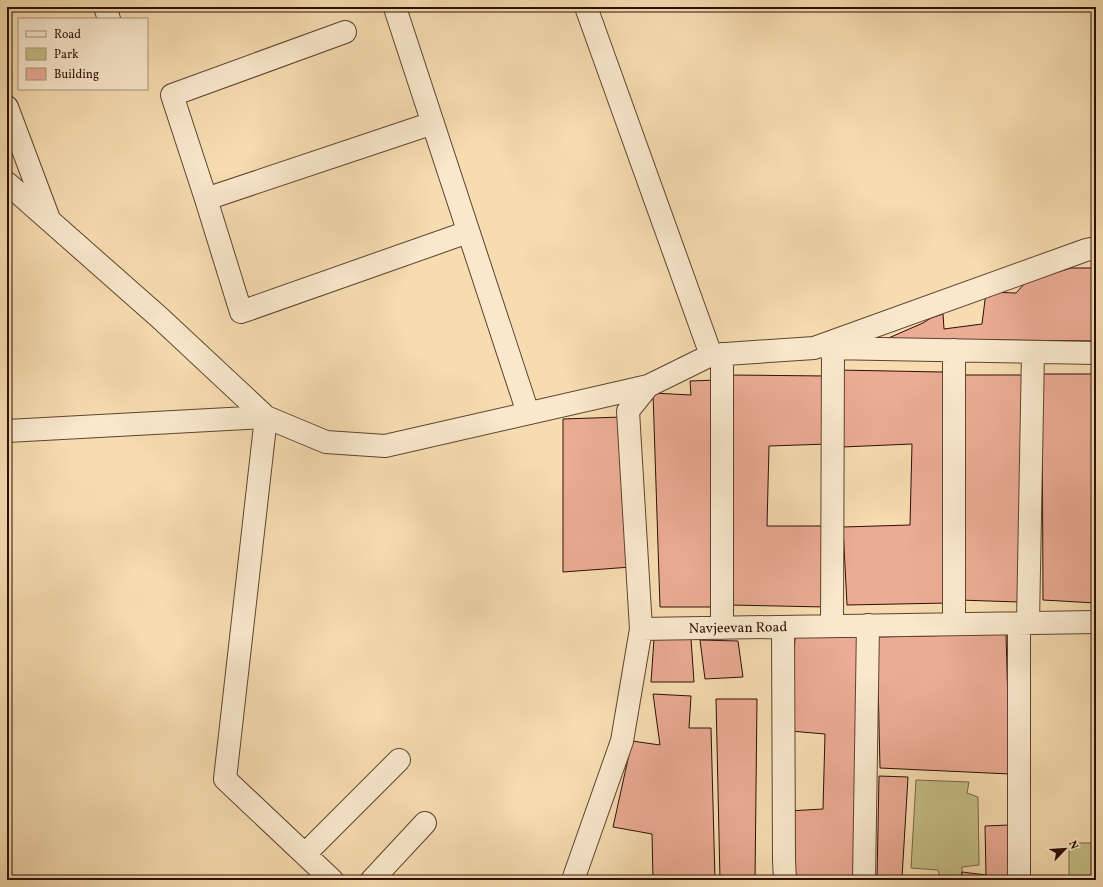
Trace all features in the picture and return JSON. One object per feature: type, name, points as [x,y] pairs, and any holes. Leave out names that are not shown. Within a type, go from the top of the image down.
[{"type":"street","points":[[105,7],[109,18]]},
{"type":"street","points":[[586,7],[716,354],[722,628]]},
{"type":"street","points":[[396,11],[528,414]]},
{"type":"street","points":[[345,32],[172,95],[241,312],[468,232]]},
{"type":"street","points":[[7,107],[50,221]]},
{"type":"street","points":[[206,199],[433,123]]},
{"type":"street","points":[[7,183],[160,318],[266,417],[326,442],[385,446],[528,414],[648,386],[716,354],[824,348],[1096,353]]},
{"type":"street","points":[[824,348],[1086,250],[1096,248]]},
{"type":"street","points":[[824,348],[832,626]]},
{"type":"street","points":[[954,350],[954,624]]},
{"type":"street","points":[[1019,880],[1023,623],[1033,352]]},
{"type":"street","points":[[573,880],[622,741],[641,629],[628,411],[648,386]]},
{"type":"street","points":[[7,431],[266,417]]},
{"type":"street","points":[[266,417],[225,779],[332,880]]},
{"type":"street","name":"Navjeevan Road","points":[[641,629],[1096,622]]},
{"type":"street","points":[[864,880],[868,625]]},
{"type":"street","points":[[783,627],[785,880]]},
{"type":"street","points":[[305,854],[399,760]]},
{"type":"street","points":[[372,880],[425,823]]},
{"type":"green space","points":[[916,780],[969,782],[967,793],[978,797],[979,865],[962,867],[962,880],[941,880],[938,870],[911,868]]},
{"type":"green space","points":[[1069,843],[1096,843],[1096,880],[1069,880]]},
{"type":"building","points":[[1071,268],[1096,268],[1096,341],[889,339],[877,343],[943,314],[944,329],[982,324],[986,292],[1016,293],[1026,282]]},
{"type":"building","points":[[944,367],[948,603],[847,605],[843,527],[910,525],[912,444],[842,447],[837,370],[942,372]]},
{"type":"building","points":[[1042,374],[1096,374],[1096,603],[1043,600]]},
{"type":"building","points":[[731,375],[827,376],[829,444],[769,446],[767,526],[826,526],[826,607],[730,605]]},
{"type":"building","points":[[961,375],[1023,375],[1019,602],[959,600]]},
{"type":"building","points":[[717,380],[718,607],[660,607],[653,393],[691,395],[690,381]]},
{"type":"building","points":[[622,417],[631,567],[563,572],[563,419]]},
{"type":"building","points":[[1006,634],[1010,774],[880,768],[877,637]]},
{"type":"building","points":[[795,637],[859,637],[858,880],[789,880],[789,811],[823,809],[825,734],[790,731]]},
{"type":"building","points":[[654,639],[691,639],[694,682],[651,682]]},
{"type":"building","points":[[700,640],[738,641],[743,677],[705,679]]},
{"type":"building","points":[[653,694],[691,696],[689,728],[711,728],[715,880],[653,880],[652,834],[613,827],[632,741],[660,745]]},
{"type":"building","points":[[716,699],[757,699],[755,880],[720,880]]},
{"type":"building","points":[[879,776],[908,777],[902,878],[934,878],[933,880],[877,880]]},
{"type":"building","points":[[1009,825],[1010,880],[961,880],[962,872],[986,875],[985,826]]}]
